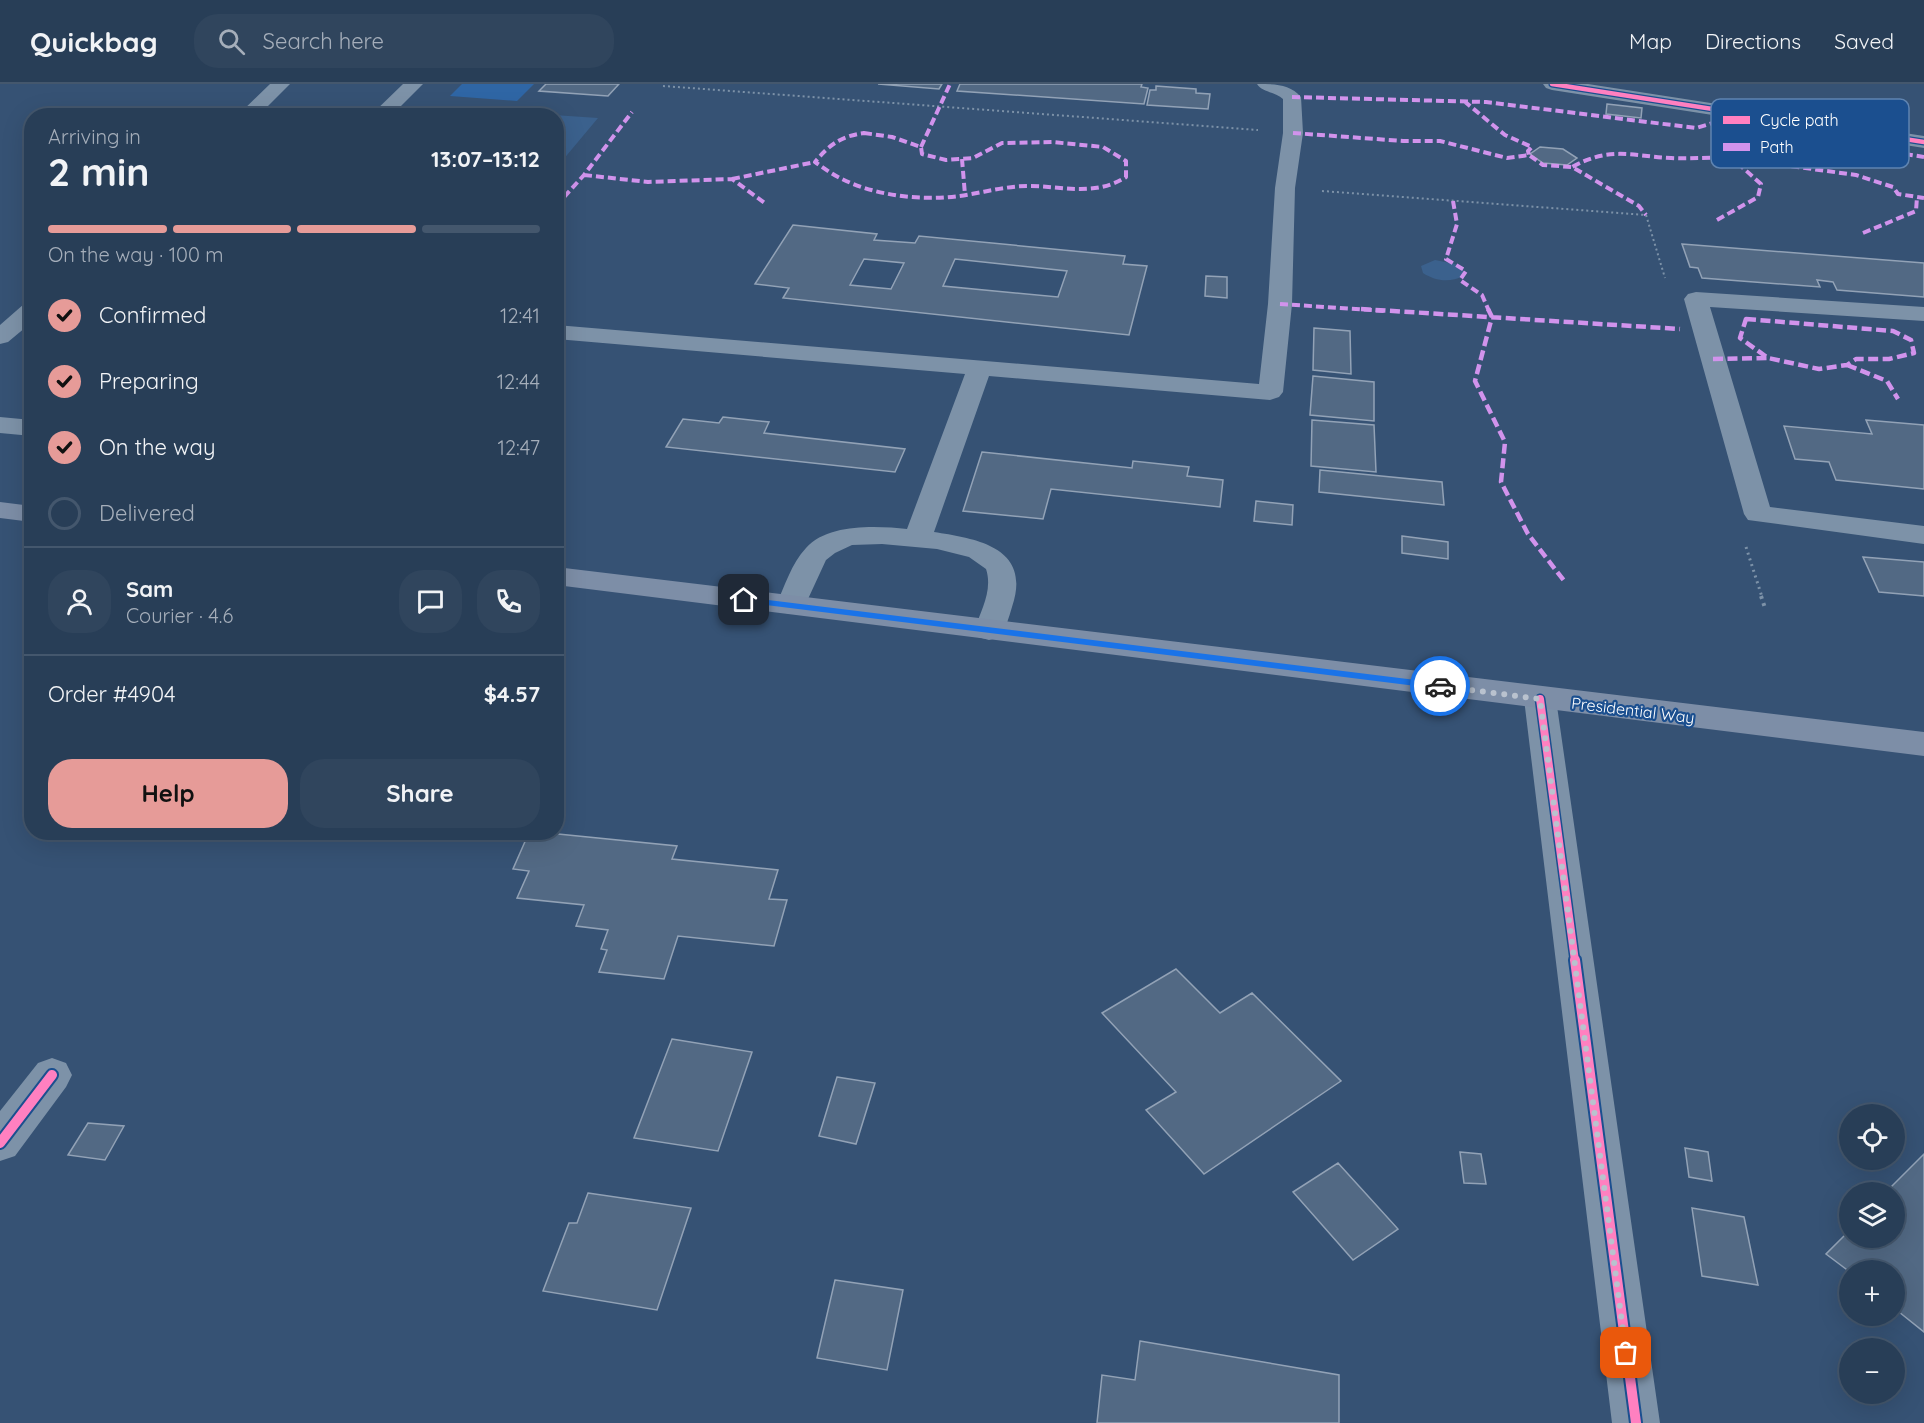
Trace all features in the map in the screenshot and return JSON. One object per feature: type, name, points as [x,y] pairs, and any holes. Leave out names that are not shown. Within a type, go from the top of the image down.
[{"type":"main road","points":[[0,510],[24,513]]},
{"type":"main road","name":"Presidential Way","points":[[564,577],[1540,699],[1924,744]]},
{"type":"street","points":[[255,108],[281,84]]},
{"type":"street","points":[[388,108],[414,84]]},
{"type":"street","points":[[564,333],[1270,392],[1280,304],[1285,188],[1293,133],[1292,97],[1284,90],[1266,84]]},
{"type":"street","points":[[1552,84],[1711,109]]},
{"type":"street","points":[[1909,140],[1924,142]]},
{"type":"street","points":[[1924,314],[1696,299],[1758,514],[1924,535]]},
{"type":"street","points":[[0,338],[24,316]]},
{"type":"street","points":[[917,540],[980,367]]},
{"type":"street","points":[[0,425],[24,427]]},
{"type":"street","points":[[791,606],[810,562],[820,550],[837,540],[857,535],[879,535],[977,550],[993,559],[1002,572],[1002,585],[989,630]]},
{"type":"street","points":[[1540,699],[1636,1423]]},
{"type":"street","points":[[0,1143],[52,1076]]},
{"type":"path","points":[[663,86],[1293,133]]},
{"type":"path","points":[[1285,188],[1646,215],[1666,283]]},
{"type":"path","points":[[1744,541],[1765,608]]},
{"type":"shaded area","points":[[462,84],[534,84],[517,101],[450,96]]},
{"type":"shaded area","points":[[564,116],[598,118],[564,159]]},
{"type":"shaded area","points":[[1435,260],[1455,264],[1463,269],[1463,276],[1453,280],[1443,280],[1423,273],[1421,266]]},
{"type":"building","points":[[546,84],[619,84],[608,96],[539,91]]},
{"type":"building","points":[[878,84],[942,84],[939,89]]},
{"type":"building","points":[[960,84],[1142,84],[1141,87],[1148,88],[1144,104],[957,91]]},
{"type":"building","points":[[1156,86],[1196,89],[1196,93],[1210,94],[1208,109],[1147,105],[1150,90],[1156,90]]},
{"type":"building","points":[[1607,104],[1642,108],[1641,118],[1606,114]]},
{"type":"building","points":[[1540,147],[1563,149],[1577,158],[1567,165],[1543,163],[1530,154]]},
{"type":"building","points":[[793,225],[877,234],[874,240],[915,243],[919,236],[1125,256],[1123,264],[1147,266],[1129,335],[783,298],[789,288],[755,284]],"holes":[[[864,259],[904,263],[891,289],[850,285]],[[955,259],[1067,271],[1058,297],[943,286]]]},
{"type":"building","points":[[1682,244],[1924,263],[1924,297],[1837,290],[1833,282],[1817,280],[1820,287],[1702,278],[1698,268],[1690,267]]},
{"type":"building","points":[[1206,276],[1227,277],[1227,298],[1205,296]]},
{"type":"building","points":[[1314,328],[1350,331],[1351,374],[1313,370]]},
{"type":"building","points":[[1313,376],[1374,382],[1374,421],[1310,415]]},
{"type":"building","points":[[723,417],[769,422],[764,433],[905,449],[895,472],[666,447],[683,419],[719,423]]},
{"type":"building","points":[[1312,420],[1374,425],[1376,472],[1311,466]]},
{"type":"building","points":[[1866,420],[1924,425],[1924,489],[1836,480],[1829,462],[1795,459],[1784,426],[1872,434]]},
{"type":"building","points":[[982,452],[1132,468],[1133,461],[1189,467],[1187,476],[1223,480],[1220,507],[1051,489],[1043,519],[963,511]]},
{"type":"building","points":[[1320,470],[1442,482],[1444,505],[1319,492]]},
{"type":"building","points":[[1256,501],[1293,505],[1292,525],[1254,521]]},
{"type":"building","points":[[1402,536],[1448,542],[1448,559],[1402,553]]},
{"type":"building","points":[[1863,557],[1924,562],[1924,596],[1879,592]]},
{"type":"building","points":[[564,835],[677,846],[672,859],[778,870],[769,899],[787,900],[774,946],[678,936],[664,979],[599,972],[607,950],[601,949],[608,930],[576,926],[584,905],[517,898],[529,871],[513,869],[526,840],[564,840]]},
{"type":"building","points":[[1176,969],[1220,1013],[1252,993],[1341,1081],[1204,1174],[1146,1110],[1176,1092],[1102,1013]]},
{"type":"building","points":[[672,1039],[752,1052],[718,1151],[634,1138]]},
{"type":"building","points":[[837,1077],[875,1083],[856,1144],[819,1136]]},
{"type":"building","points":[[88,1123],[124,1126],[105,1160],[68,1155]]},
{"type":"building","points":[[1685,1148],[1708,1152],[1712,1181],[1689,1177]]},
{"type":"building","points":[[1460,1152],[1481,1154],[1486,1184],[1464,1183]]},
{"type":"building","points":[[1924,1154],[1924,1332],[1905,1317],[1905,1260],[1839,1260],[1839,1264],[1826,1254],[1839,1241],[1839,1248],[1905,1248],[1905,1182],[1896,1182]]},
{"type":"building","points":[[1338,1163],[1398,1229],[1353,1260],[1293,1192]]},
{"type":"building","points":[[588,1193],[691,1208],[657,1310],[543,1291],[569,1223],[577,1223]]},
{"type":"building","points":[[1692,1208],[1744,1217],[1758,1285],[1702,1276]]},
{"type":"building","points":[[835,1280],[903,1290],[887,1370],[817,1358]]},
{"type":"building","points":[[1140,1341],[1339,1375],[1339,1423],[1097,1423],[1102,1375],[1135,1380]]},
{"type":"marked path","points":[[921,147],[950,84]]},
{"type":"marked path","points":[[1292,97],[1486,102],[1696,128],[1711,124]]},
{"type":"marked path","points":[[1464,101],[1505,135],[1532,147],[1528,151],[1529,155]]},
{"type":"marked path","points":[[564,197],[584,175],[632,112]]},
{"type":"marked path","points":[[732,179],[815,162],[839,177],[866,188],[895,194],[939,198],[1018,186],[1091,190],[1115,184],[1126,177],[1126,161],[1103,147],[1052,142],[1002,143],[973,158],[946,160],[922,154],[921,147],[892,137],[864,133],[837,140],[826,148],[815,162]]},
{"type":"marked path","points":[[1293,133],[1403,141],[1440,141],[1507,158],[1529,155],[1543,165],[1572,167],[1639,206],[1646,215]]},
{"type":"marked path","points":[[1572,167],[1587,159],[1612,153],[1711,158]]},
{"type":"marked path","points":[[1909,155],[1924,157]]},
{"type":"marked path","points":[[962,159],[965,195]]},
{"type":"marked path","points":[[1717,220],[1758,197],[1761,184],[1743,168]]},
{"type":"marked path","points":[[1808,168],[1856,175],[1893,187],[1898,194],[1924,198]]},
{"type":"marked path","points":[[584,175],[648,182],[732,179],[766,204]]},
{"type":"marked path","points":[[1863,233],[1916,211],[1917,197]]},
{"type":"marked path","points":[[1453,201],[1457,224],[1446,259],[1466,271],[1460,280],[1482,295],[1492,317],[1475,381],[1505,442],[1501,482],[1528,534],[1565,582]]},
{"type":"marked path","points":[[1280,304],[1680,329]]},
{"type":"marked path","points":[[1847,365],[1856,359],[1889,359],[1914,353],[1911,340],[1893,331],[1746,319],[1740,338],[1768,358],[1819,369],[1847,365],[1887,381],[1898,399]]},
{"type":"marked path","points":[[1713,359],[1768,358]]},
{"type":"cycle path","points":[[1552,84],[1711,109]]},
{"type":"cycle path","points":[[1909,140],[1924,142]]},
{"type":"cycle path","points":[[1540,699],[1636,1423]]},
{"type":"cycle path","points":[[0,1143],[52,1075]]},
{"type":"way so far","points":[[1440,686],[1540,699],[1626,1353]]},
{"type":"route","points":[[744,600],[1440,686]]}]
